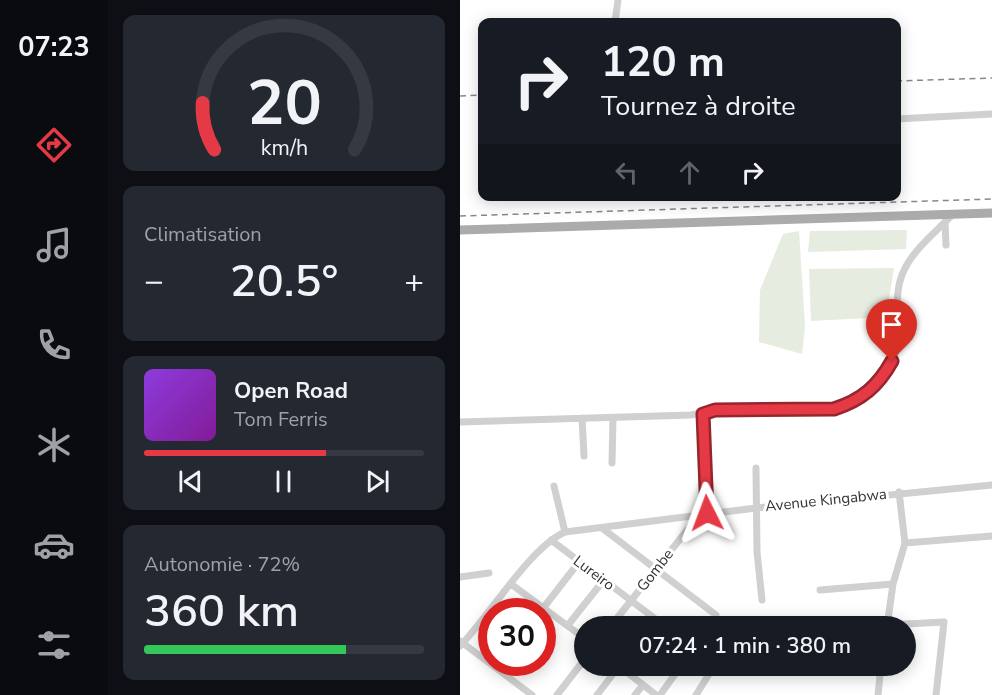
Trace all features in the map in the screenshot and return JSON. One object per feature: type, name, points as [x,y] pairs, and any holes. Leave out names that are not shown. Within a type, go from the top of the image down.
[{"type":"main road","points":[[460,230],[949,219],[991,213]]},
{"type":"street","points":[[616,18],[618,0]]},
{"type":"street","points":[[901,119],[991,114]]},
{"type":"street","points":[[946,244],[949,219]]},
{"type":"street","points":[[460,422],[703,414],[715,410],[834,409],[851,403],[873,389],[892,361],[897,348],[896,296],[902,275],[911,258],[949,219]]},
{"type":"street","points":[[703,414],[703,513]]},
{"type":"street","points":[[582,418],[584,456]]},
{"type":"street","points":[[612,463],[613,418]]},
{"type":"street","points":[[756,468],[757,552],[762,600]]},
{"type":"street","name":"Avenue Kingabwa","points":[[461,644],[551,540],[565,532],[756,507],[991,485]]},
{"type":"street","points":[[554,486],[565,532]]},
{"type":"street","points":[[888,616],[893,584],[905,543],[899,492]]},
{"type":"street","name":"Gombe","points":[[619,616],[703,513]]},
{"type":"street","points":[[602,528],[716,615]]},
{"type":"street","points":[[905,543],[991,536]]},
{"type":"street","name":"Lureiro","points":[[551,540],[649,616]]},
{"type":"street","points":[[552,598],[579,562]]},
{"type":"street","points":[[460,577],[489,573]]},
{"type":"street","points":[[568,625],[603,581]]},
{"type":"street","points":[[511,584],[530,598]]},
{"type":"street","points":[[820,590],[893,584]]},
{"type":"street","points":[[556,616],[574,630]]},
{"type":"street","points":[[916,624],[944,622],[936,695]]},
{"type":"street","points":[[461,644],[532,695]]},
{"type":"street","points":[[557,695],[574,673]]},
{"type":"street","points":[[597,695],[614,676]]},
{"type":"street","points":[[632,676],[656,695]]},
{"type":"street","points":[[660,695],[674,676]]},
{"type":"street","points":[[696,695],[708,676]]},
{"type":"street","points":[[878,695],[880,676]]},
{"type":"street","points":[[636,695],[643,686]]},
{"type":"shaded area","points":[[907,230],[906,249],[808,252],[810,231]]},
{"type":"shaded area","points":[[799,231],[805,327],[802,354],[759,342],[760,290],[783,234]]},
{"type":"shaded area","points":[[894,268],[886,317],[811,321],[809,269]]},
{"type":"railway","points":[[901,81],[992,78]]},
{"type":"railway","points":[[460,96],[478,95]]},
{"type":"railway","points":[[460,216],[992,199]]},
{"type":"route","points":[[707,513],[703,414],[715,410],[834,409],[851,403],[873,389],[892,361]]}]
